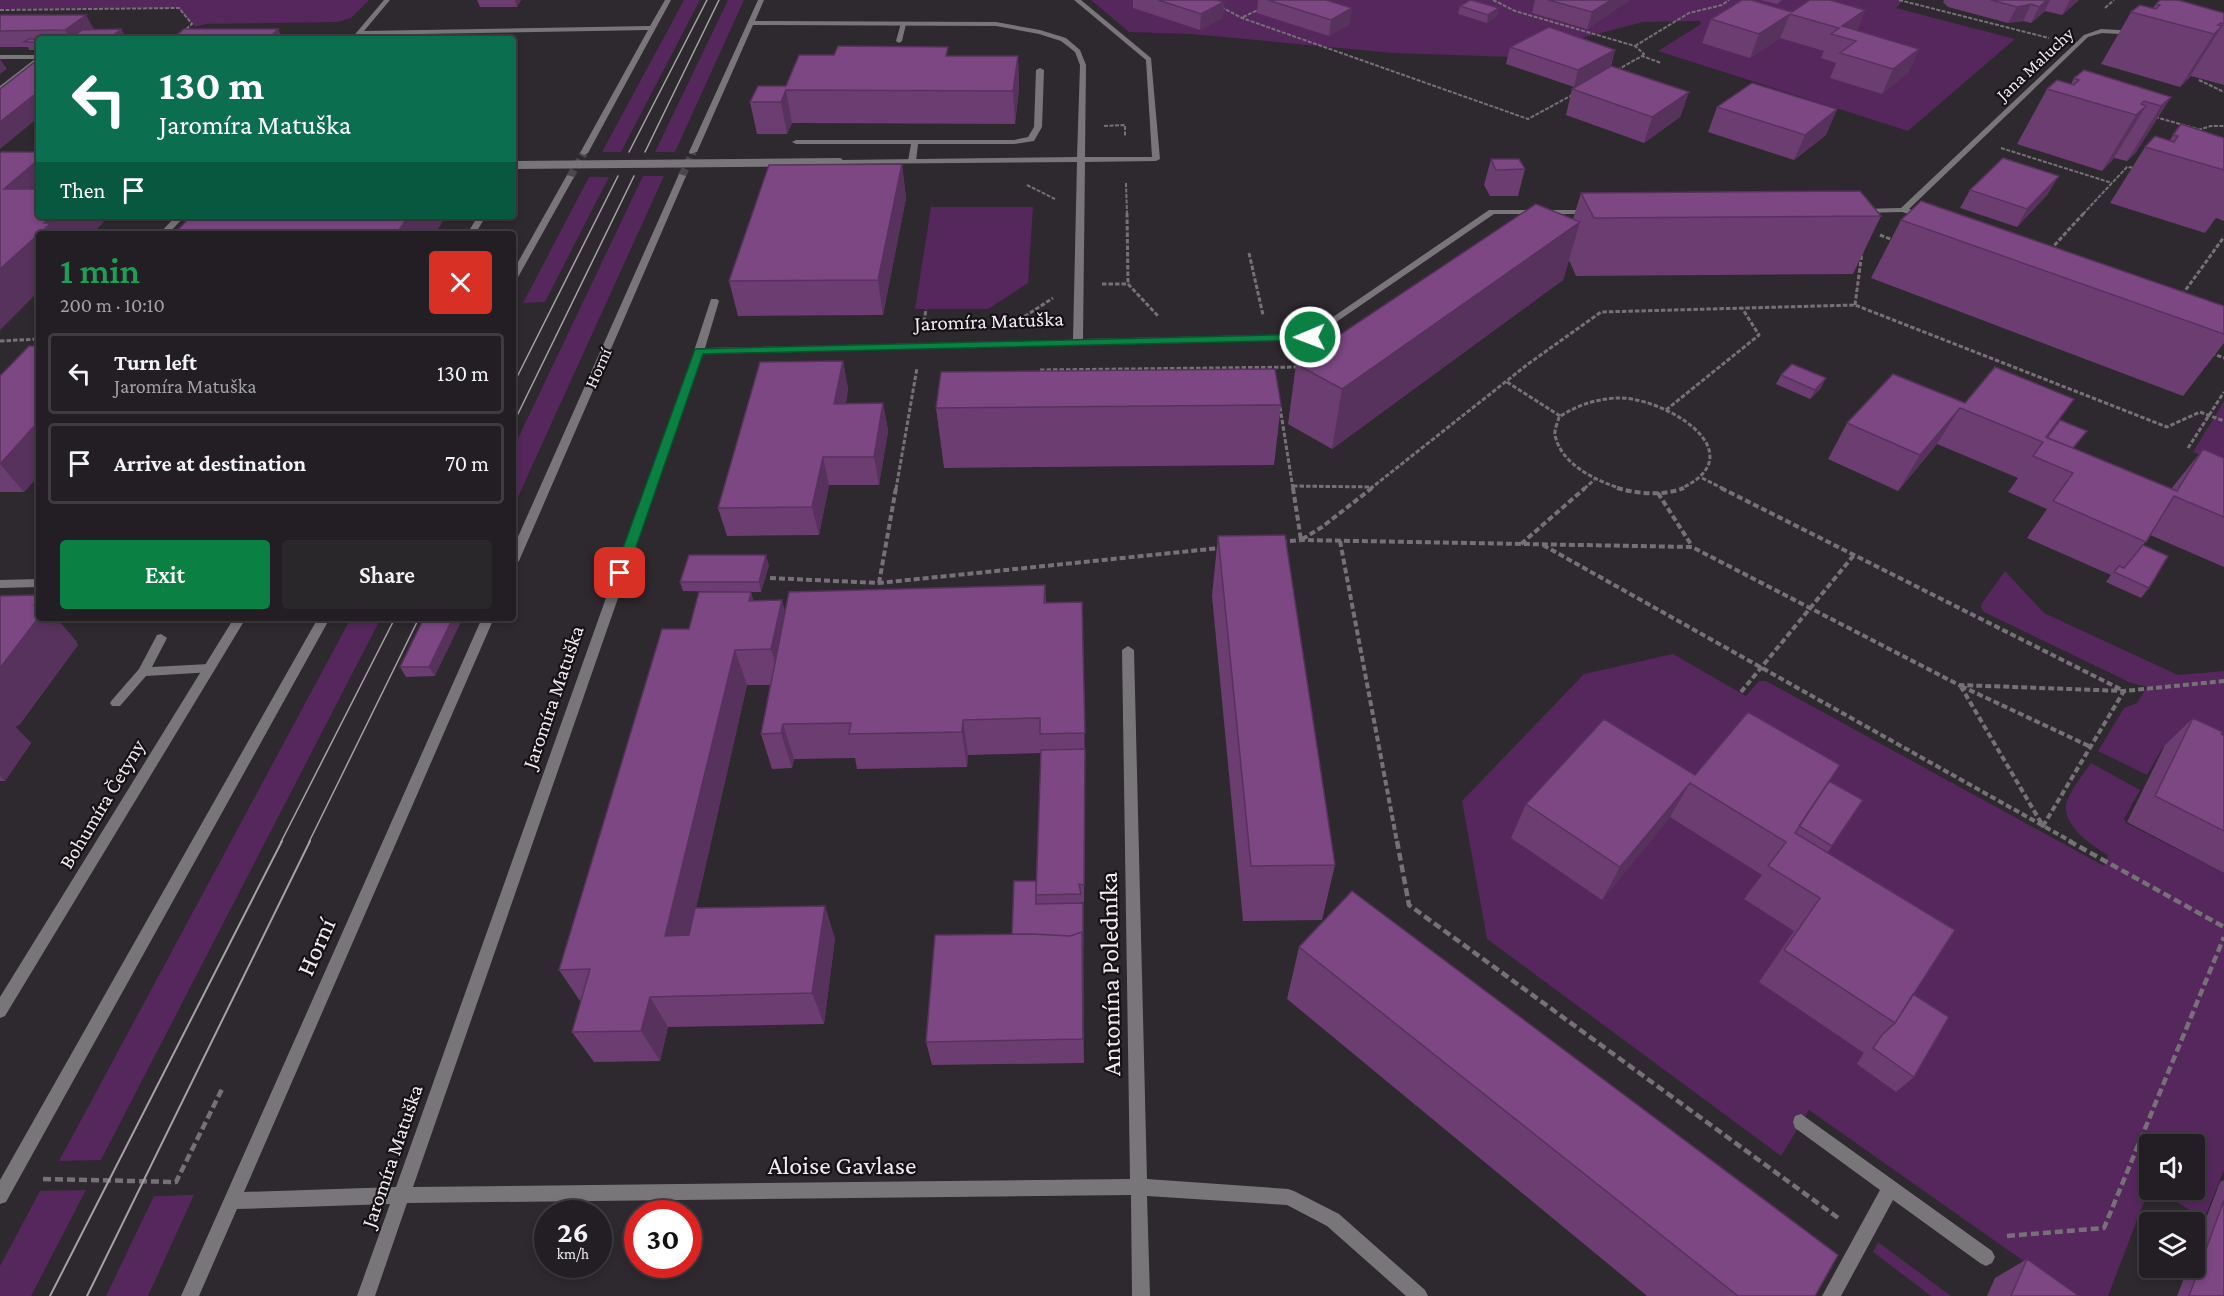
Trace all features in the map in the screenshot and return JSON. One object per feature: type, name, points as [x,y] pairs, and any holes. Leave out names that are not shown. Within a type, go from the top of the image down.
[{"type":"street","points":[[358,36],[387,0]]},
{"type":"street","points":[[584,153],[668,0]]},
{"type":"street","points":[[693,152],[761,0]]},
{"type":"street","points":[[516,165],[1155,159],[1149,59],[1077,0]]},
{"type":"street","points":[[752,23],[996,24],[1026,28],[1059,38],[1077,50],[1083,65],[1078,341]]},
{"type":"street","points":[[899,41],[903,24]]},
{"type":"street","points":[[361,33],[652,28]]},
{"type":"street","name":"Jana Maluchy","points":[[1903,210],[2086,36],[2101,31],[2120,30],[2143,34]]},
{"type":"street","points":[[0,57],[36,58]]},
{"type":"street","points":[[0,89],[36,60]]},
{"type":"street","points":[[796,142],[1014,142],[1031,139],[1038,127],[1040,70]]},
{"type":"street","points":[[912,161],[915,141]]},
{"type":"street","name":"Horní","points":[[516,554],[682,176]]},
{"type":"street","points":[[516,274],[570,177]]},
{"type":"street","points":[[1855,211],[1903,210],[1935,221]]},
{"type":"street","name":"Jaromíra Matuška","points":[[366,1296],[699,351],[1310,337],[1492,212],[1597,212]]},
{"type":"street","points":[[166,231],[178,219]]},
{"type":"street","points":[[699,351],[714,301]]},
{"type":"street","points":[[0,584],[36,583]]},
{"type":"street","name":"Bohumíra Četyny","points":[[0,1011],[238,621]]},
{"type":"street","points":[[0,1196],[322,621]]},
{"type":"street","name":"Horní","points":[[190,1296],[487,621]]},
{"type":"street","points":[[116,703],[143,672],[161,638]]},
{"type":"street","name":"Antonína Poledníka","points":[[1128,650],[1137,1187],[1141,1296]]},
{"type":"street","points":[[143,672],[209,669]]},
{"type":"street","points":[[1801,1122],[1986,1257]]},
{"type":"street","name":"Aloise Gavlase","points":[[232,1201],[402,1195],[1137,1187],[1288,1197],[1333,1220],[1419,1296]]},
{"type":"street","points":[[1831,1296],[1890,1188]]},
{"type":"path","points":[[1493,0],[1515,11],[1635,46],[1641,49],[1644,54],[1642,56]]},
{"type":"path","points":[[1635,46],[1689,12],[1722,5],[1730,0]]},
{"type":"path","points":[[1899,0],[2075,45]]},
{"type":"path","points":[[1242,18],[1266,5]]},
{"type":"path","points":[[1217,6],[1242,18],[1528,119],[1580,90]]},
{"type":"path","points":[[0,10],[179,8],[192,24],[183,32]]},
{"type":"path","points":[[1611,73],[1642,56],[1661,63]]},
{"type":"path","points":[[2199,80],[2224,92]]},
{"type":"path","points":[[2153,116],[2198,129],[2224,126]]},
{"type":"path","points":[[2198,129],[2199,137]]},
{"type":"path","points":[[1991,145],[2112,183]]},
{"type":"path","points":[[2049,250],[2127,166],[2148,170]]},
{"type":"path","points":[[1025,184],[1063,203]]},
{"type":"path","points":[[1876,234],[1899,242]]},
{"type":"path","points":[[2181,297],[2224,237]]},
{"type":"path","points":[[1856,305],[1862,252]]},
{"type":"path","points":[[1249,253],[1263,316]]},
{"type":"path","points":[[1301,540],[1373,487],[1528,364],[1601,312],[1856,305],[2167,427],[2200,412],[2224,421]]},
{"type":"path","points":[[1666,410],[1759,335],[1742,308]]},
{"type":"path","points":[[0,341],[36,339]]},
{"type":"path","points":[[879,583],[921,345]]},
{"type":"path","points":[[2201,350],[2224,358]]},
{"type":"path","points":[[1274,367],[1276,378]]},
{"type":"path","points":[[1206,368],[1207,378]]},
{"type":"path","points":[[1105,369],[1106,379]]},
{"type":"path","points":[[1507,382],[1560,416]]},
{"type":"path","points":[[2187,448],[2224,392]]},
{"type":"path","points":[[1617,398],[1642,402],[1666,410],[1686,421],[1701,435],[1709,450],[1710,465],[1702,478],[1691,486],[1658,494],[1625,490],[1594,480],[1562,455],[1556,441],[1555,428],[1560,416],[1574,405],[1593,399],[1617,398]]},
{"type":"path","points":[[1279,400],[1301,540]]},
{"type":"path","points":[[1702,478],[2124,691]]},
{"type":"path","points":[[1521,544],[1594,480]]},
{"type":"path","points":[[1293,486],[1373,487]]},
{"type":"path","points":[[1658,494],[1692,547]]},
{"type":"path","points":[[1272,543],[1301,540],[1692,547],[1959,685],[2091,747]]},
{"type":"path","points":[[1340,541],[1409,905],[1863,1237]]},
{"type":"path","points":[[1543,544],[1760,669],[2224,927]]},
{"type":"path","points":[[770,579],[879,583],[1229,547]]},
{"type":"path","points":[[1741,692],[1854,555]]},
{"type":"path","points":[[1959,685],[2124,691],[2224,681]]},
{"type":"path","points":[[1959,685],[2043,826]]},
{"type":"path","points":[[2043,826],[2124,691]]},
{"type":"path","points":[[1961,1239],[2104,1228],[2224,937]]},
{"type":"path","points":[[10,1178],[108,1180],[141,1185],[176,1182],[222,1089]]},
{"type":"shaded area","points":[[0,0],[369,0],[351,18],[338,22],[206,24],[195,27],[178,8],[0,9]]},
{"type":"shaded area","points":[[684,0],[700,0],[621,152],[602,152]]},
{"type":"shaded area","points":[[728,0],[744,0],[675,152],[655,152]]},
{"type":"shaded area","points":[[1091,0],[1904,0],[1896,8],[2015,39],[1908,131],[1658,51],[1701,24],[1700,21],[1643,22],[1509,57],[1393,53],[1191,34],[1129,32]]},
{"type":"shaded area","points":[[643,176],[664,176],[516,501],[516,443]]},
{"type":"shaded area","points":[[589,177],[609,177],[545,302],[523,303]]},
{"type":"shaded area","points":[[931,207],[1033,207],[1028,283],[988,309],[915,309]]},
{"type":"shaded area","points":[[2224,401],[2224,464],[2193,452]]},
{"type":"shaded area","points":[[2005,571],[2044,613],[2178,675],[2224,671],[2224,778],[2163,747],[2147,775],[2098,751],[2124,708],[2137,703],[2147,687],[2131,683],[1984,612],[1981,608],[1982,603]]},
{"type":"shaded area","points":[[349,621],[379,621],[101,1160],[59,1161]]},
{"type":"shaded area","points":[[1673,654],[1746,696],[1759,681],[1766,681],[2104,866],[2108,855],[2085,839],[2071,824],[2067,816],[2068,798],[2091,763],[2140,790],[2124,819],[2126,823],[2224,873],[2224,1170],[2205,1217],[2205,1212],[2193,1212],[2174,1200],[2205,1200],[2205,1134],[2139,1134],[2139,1200],[2145,1200],[2108,1296],[2073,1296],[1809,1110],[1781,1156],[1487,939],[1462,801],[1584,674]]},
{"type":"shaded area","points":[[86,1190],[31,1296],[0,1296],[0,1266],[40,1191]]},
{"type":"shaded area","points":[[194,1195],[148,1296],[106,1296],[154,1196]]},
{"type":"shaded area","points":[[1878,1242],[1951,1296],[1931,1296],[1873,1252]]},
{"type":"building","points":[[1158,0],[1217,0],[1224,2],[1201,14]]},
{"type":"building","points":[[1268,0],[1326,0],[1352,8],[1331,20]]},
{"type":"building","points":[[1470,0],[1499,8],[1488,15],[1460,6]]},
{"type":"building","points":[[1548,0],[1611,0],[1592,12]]},
{"type":"building","points":[[1742,0],[1751,0],[1792,12],[1810,0],[1830,0],[1865,10],[1842,26],[1919,49],[1893,69],[1840,53],[1856,41],[1831,34],[1839,28],[1790,14],[1759,34],[1711,19]]},
{"type":"building","points":[[1991,0],[2047,0],[2039,7],[2031,4],[2017,7]]},
{"type":"building","points":[[2160,0],[2178,0],[2224,13],[2224,24],[2218,25],[2222,26],[2214,34],[2131,12],[2140,5],[2156,9],[2160,5],[2156,4]]},
{"type":"building","points":[[0,15],[86,15],[65,30],[0,31]]},
{"type":"building","points":[[1549,27],[1615,50],[1578,70],[1510,47]]},
{"type":"building","points":[[121,29],[113,36],[74,36],[82,30]]},
{"type":"building","points":[[184,29],[278,29],[271,36],[176,36]]},
{"type":"building","points":[[29,39],[36,39],[35,42],[24,42]]},
{"type":"building","points":[[838,46],[948,47],[946,56],[1018,56],[1013,91],[786,90],[781,102],[750,102],[758,86],[786,86],[799,55],[834,55]]},
{"type":"building","points":[[36,61],[36,93],[0,122],[0,89]]},
{"type":"building","points":[[1611,66],[1689,92],[1652,117],[1572,89]]},
{"type":"building","points":[[2084,70],[2171,97],[2161,106],[2144,101],[2141,104],[2146,106],[2136,115],[2047,89],[2057,80],[2074,85],[2079,80],[2074,78]]},
{"type":"building","points":[[1752,83],[1837,109],[1805,135],[1717,107]]},
{"type":"building","points":[[2181,124],[2224,138],[2224,170],[2145,147],[2155,136],[2174,142],[2178,136],[2173,135]]},
{"type":"building","points":[[36,152],[36,162],[4,189],[36,189],[36,219],[49,219],[44,223],[51,223],[42,231],[36,231],[36,237],[0,269],[0,153]]},
{"type":"building","points":[[2003,158],[2059,176],[2027,209],[1970,190]]},
{"type":"building","points":[[1491,159],[1519,159],[1525,169],[1496,170]]},
{"type":"building","points":[[902,164],[878,280],[729,281],[769,165]]},
{"type":"building","points":[[1860,191],[1881,216],[1594,218],[1581,193]]},
{"type":"building","points":[[1921,201],[2224,306],[2224,334],[1901,220]]},
{"type":"building","points":[[1536,204],[1580,222],[1342,389],[1296,364]]},
{"type":"building","points":[[188,219],[407,219],[398,231],[177,231]]},
{"type":"building","points":[[29,346],[36,346],[36,424],[0,464],[0,376]]},
{"type":"building","points":[[843,361],[834,404],[883,403],[874,457],[823,457],[812,507],[718,508],[760,362]]},
{"type":"building","points":[[1792,364],[1826,378],[1815,390],[1781,375]]},
{"type":"building","points":[[1995,367],[2074,399],[2046,437],[2177,491],[2203,449],[2224,458],[2224,517],[2174,496],[2146,542],[2053,501],[2073,473],[2033,456],[2043,442],[1960,408],[1920,455],[1847,423],[1893,374],[1965,403]]},
{"type":"building","points":[[1275,369],[1281,405],[936,408],[941,372]]},
{"type":"building","points":[[2060,420],[2087,431],[2073,448],[2047,438]]},
{"type":"building","points":[[1285,535],[1335,865],[1251,866],[1218,536]]},
{"type":"building","points":[[2143,545],[2168,556],[2149,588],[2114,572],[2119,566],[2124,568]]},
{"type":"building","points":[[689,555],[766,555],[759,582],[680,582]]},
{"type":"building","points":[[1045,585],[1044,603],[1082,602],[1085,733],[1040,734],[1040,718],[963,720],[962,732],[849,734],[851,723],[783,724],[781,733],[761,734],[789,592]]},
{"type":"building","points":[[699,592],[751,592],[749,601],[782,600],[771,649],[735,650],[665,936],[689,935],[695,908],[825,906],[812,993],[650,997],[641,1031],[572,1032],[590,969],[559,970],[662,629],[689,629]]},
{"type":"building","points":[[35,595],[36,621],[0,668],[0,596]]},
{"type":"building","points":[[423,621],[452,621],[429,667],[400,667]]},
{"type":"building","points":[[1748,712],[1840,765],[1795,833],[1955,930],[1895,1023],[1784,950],[1820,898],[1768,866],[1786,842],[1690,783],[1620,867],[1526,804],[1604,719],[1695,775]]},
{"type":"building","points":[[2193,718],[2223,732],[2221,734],[2224,736],[2224,831],[2155,796]]},
{"type":"building","points":[[1085,749],[1084,885],[1079,884],[1081,894],[1036,895],[1041,750]]},
{"type":"building","points":[[1829,781],[1863,800],[1832,846],[1799,826]]},
{"type":"building","points":[[1014,881],[1036,881],[1036,904],[1083,903],[1083,948],[1082,932],[1070,936],[1012,934]]},
{"type":"building","points":[[1352,891],[1838,1255],[1815,1296],[1738,1296],[1299,947]]},
{"type":"building","points":[[1082,932],[1083,1039],[926,1042],[935,935],[1070,936]]},
{"type":"building","points":[[1913,994],[1949,1017],[1914,1077],[1873,1048],[1882,1035],[1895,1023]]},
{"type":"building","points":[[2224,1200],[2224,1296],[2189,1296],[2196,1278],[2205,1278],[2205,1252]]},
{"type":"building","points":[[2027,1259],[2079,1296],[2011,1296]]},
{"type":"tunnel","points":[[682,176],[693,152]]},
{"type":"tunnel","points":[[570,177],[584,153]]},
{"type":"tram line","points":[[629,152],[707,0]]},
{"type":"tram line","points":[[645,152],[719,0]]},
{"type":"tram line","points":[[516,379],[618,176]]},
{"type":"tram line","points":[[516,418],[634,176]]},
{"type":"tram line","points":[[281,842],[393,621]]},
{"type":"tram line","points":[[309,842],[418,621]]},
{"type":"tram line","points":[[50,1296],[282,841]]},
{"type":"tram line","points":[[87,1296],[310,841]]},
{"type":"route","points":[[620,573],[699,351],[1310,337]]}]
